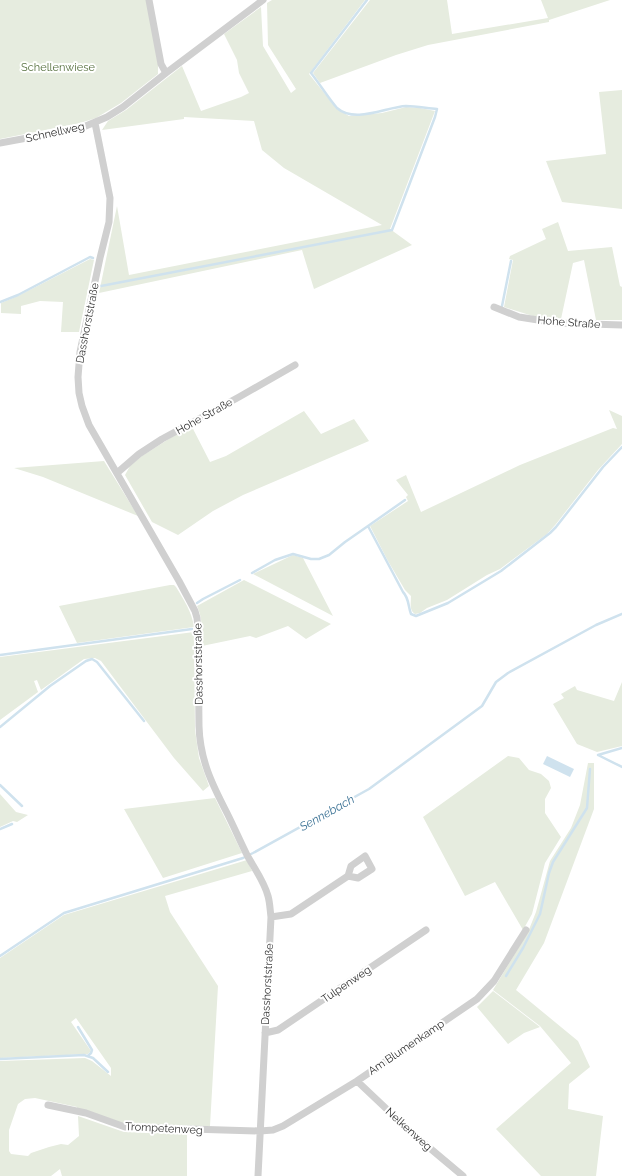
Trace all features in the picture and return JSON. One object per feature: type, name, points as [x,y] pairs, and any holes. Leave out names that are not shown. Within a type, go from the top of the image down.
[{"type":"street","points":[[150,0],[161,64],[166,73]]},
{"type":"street","name":"Schnellweg","points":[[0,143],[81,128],[107,117],[123,107],[263,0]]},
{"type":"street","name":"Dasshorststraße","points":[[95,123],[110,198],[109,222],[80,352],[78,378],[79,393],[89,425],[195,611],[198,629],[199,726],[201,748],[208,773],[245,851],[265,886],[269,900],[270,917],[258,1176]]},
{"type":"street","name":"Hohe Straße","points":[[494,307],[519,316],[542,321],[557,323],[622,325]]},
{"type":"street","name":"Hohe Straße","points":[[117,473],[139,454],[162,439],[295,365]]},
{"type":"street","points":[[270,917],[291,914],[348,876]]},
{"type":"street","name":"Tulpenweg","points":[[265,1032],[278,1030],[426,930]]},
{"type":"street","name":"Am Blumenkamp","points":[[260,1131],[273,1130],[283,1126],[357,1081],[477,999],[494,981],[526,930]]},
{"type":"street","name":"Nelkenweg","points":[[357,1081],[413,1134],[463,1176]]},
{"type":"street","name":"Trompetenweg","points":[[48,1105],[86,1113],[125,1127],[260,1131]]},
{"type":"green space","name":"Schellenwiese","points":[[0,0],[147,0],[158,64],[158,74],[121,103],[96,118],[80,123],[0,139]]},
{"type":"green space","points":[[272,0],[365,0],[309,74],[337,109],[349,116],[382,113],[406,107],[435,111],[390,229],[412,245],[314,289],[302,250],[99,293],[117,206],[129,275],[382,225],[284,168],[262,150],[254,121],[184,117],[184,119],[102,130],[108,121],[126,110],[182,66],[201,111],[249,93],[239,73],[237,60],[224,34],[261,7],[263,46],[291,93],[296,89],[268,45],[267,3]]},
{"type":"green space","points":[[370,0],[447,0],[452,34],[548,18],[541,0],[610,0],[549,20],[549,22],[428,45],[320,83],[313,73]]},
{"type":"green space","points":[[622,90],[622,209],[562,202],[546,161],[606,154],[599,92]]},
{"type":"green space","points":[[558,222],[568,251],[612,247],[620,286],[622,287],[622,320],[596,320],[584,260],[573,263],[561,319],[536,317],[504,307],[513,260],[509,259],[510,256],[546,239],[542,229]]},
{"type":"green space","points":[[90,259],[94,260],[79,332],[61,332],[63,302],[40,301],[21,306],[21,314],[1,313],[1,303],[18,296]]},
{"type":"green space","points":[[609,410],[622,416],[622,444],[598,470],[547,534],[500,569],[487,575],[447,600],[415,614],[411,606],[411,596],[405,590],[388,561],[370,526],[408,501],[406,497],[408,495],[396,480],[406,475],[421,512],[520,465],[613,428],[617,429]]},
{"type":"green space","points":[[304,411],[321,434],[354,419],[369,441],[243,495],[213,511],[178,535],[152,522],[125,475],[130,466],[142,456],[191,425],[210,462],[226,456]]},
{"type":"green space","points":[[104,461],[138,516],[43,477],[14,468]]},
{"type":"green space","points":[[293,555],[303,558],[333,616],[253,574]]},
{"type":"green space","points":[[244,580],[331,624],[306,639],[288,626],[256,638],[250,636],[202,646],[201,621],[197,606]]},
{"type":"green space","points":[[174,585],[176,587],[185,601],[190,611],[194,627],[77,643],[59,606]]},
{"type":"green space","points":[[194,632],[195,730],[199,758],[209,786],[203,791],[174,758],[101,661],[95,658],[84,659],[41,690],[37,680],[34,681],[38,692],[0,720],[0,657]]},
{"type":"green space","points":[[622,682],[622,746],[597,752],[577,744],[553,704],[564,698],[561,694],[575,686],[577,690],[614,701]]},
{"type":"green space","points":[[508,756],[519,758],[529,770],[541,774],[549,781],[551,788],[545,799],[545,813],[561,837],[545,863],[532,914],[523,930],[495,882],[465,896],[423,817]]},
{"type":"green space","points":[[588,763],[594,763],[594,809],[544,943],[516,990],[578,1041],[590,1067],[569,1084],[568,1109],[603,1116],[596,1176],[541,1176],[496,1129],[571,1063],[540,1026],[493,990],[528,932],[536,912],[550,861],[571,828],[580,805]]},
{"type":"green space","points":[[0,794],[16,812],[28,815],[17,822],[13,821],[0,827]]},
{"type":"green space","points":[[215,798],[242,853],[163,878],[124,809]]},
{"type":"green space","points":[[247,860],[252,871],[165,896],[170,912],[218,986],[210,1126],[126,1125],[77,1109],[77,1107],[35,1098],[25,1099],[18,1104],[9,1130],[9,1151],[11,1154],[28,1156],[31,1153],[49,1147],[61,1144],[68,1145],[79,1136],[78,1116],[124,1132],[187,1134],[187,1176],[62,1176],[60,1169],[51,1176],[0,1176],[0,1061],[85,1058],[92,1061],[111,1076],[111,1068],[76,1018],[71,1022],[91,1051],[88,1054],[0,1058],[0,958],[64,915]]},
{"type":"green space","points":[[493,991],[540,1027],[524,1033],[508,1044],[477,1007]]},
{"type":"water","points":[[547,756],[574,769],[570,777],[543,764]]},
{"type":"waterway","points":[[101,286],[392,230],[437,109],[406,106],[361,115],[344,113],[337,108],[311,73],[367,0]]},
{"type":"waterway","points":[[0,302],[18,295],[90,257],[93,258]]},
{"type":"waterway","points":[[502,306],[511,261]]},
{"type":"waterway","points":[[252,573],[275,560],[293,554],[311,559],[319,559],[329,555],[368,526],[406,597],[411,614],[416,616],[448,603],[501,571],[550,533],[603,467],[622,447]]},
{"type":"waterway","points":[[368,526],[405,500]]},
{"type":"waterway","points":[[197,603],[240,580]]},
{"type":"waterway","name":"Sennebach","points":[[0,956],[64,913],[243,858],[253,853],[369,789],[482,706],[496,682],[508,673],[596,625],[622,614]]},
{"type":"waterway","points":[[0,655],[192,629]]},
{"type":"waterway","points":[[0,727],[50,686],[86,661],[92,659],[97,662],[144,721]]},
{"type":"waterway","points":[[598,755],[622,748]]},
{"type":"waterway","points":[[598,755],[622,767]]},
{"type":"waterway","points":[[506,976],[523,948],[540,914],[549,873],[553,862],[587,808],[590,769]]},
{"type":"waterway","points":[[0,785],[22,806]]},
{"type":"waterway","points":[[0,829],[12,824]]},
{"type":"waterway","points":[[78,1027],[92,1050],[88,1056]]},
{"type":"waterway","points":[[0,1059],[84,1055],[93,1058],[108,1072]]}]
